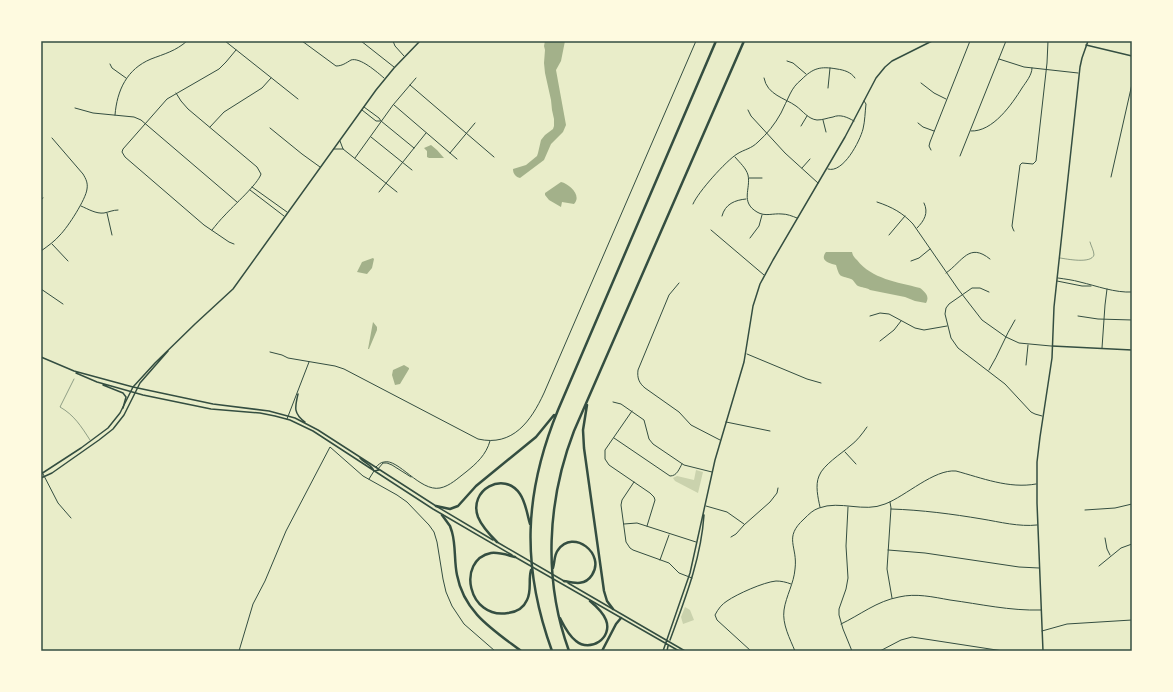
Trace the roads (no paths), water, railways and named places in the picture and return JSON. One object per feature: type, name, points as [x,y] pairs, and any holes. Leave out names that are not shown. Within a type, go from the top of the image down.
[{"type":"highway","points":[[515,557],[499,553],[488,554],[480,558],[474,566],[470,578],[471,590],[477,602],[493,613],[505,614],[515,612],[522,608],[527,602],[531,585],[531,528],[533,501],[540,463],[547,437],[716,41]]},
{"type":"highway","points":[[569,651],[558,614],[552,570],[552,522],[558,487],[567,451],[744,41]]},
{"type":"highway","points":[[587,402],[583,430],[584,448],[604,591],[607,601],[613,609]]},
{"type":"highway","points":[[436,506],[450,509],[458,506],[476,486],[533,440],[557,411]]},
{"type":"highway","points":[[497,542],[482,525],[476,510],[481,493],[492,485],[508,485],[519,492],[525,504],[531,528]]},
{"type":"highway","points":[[442,515],[450,526],[452,532],[457,575],[460,588],[466,599],[474,612],[483,621],[521,651]]},
{"type":"highway","points":[[552,570],[556,553],[565,543],[577,542],[584,544],[589,548],[595,556],[596,563],[595,571],[590,578],[580,583],[564,581]]},
{"type":"highway","points":[[531,568],[541,617],[552,651]]},
{"type":"highway","points":[[558,614],[568,633],[575,641],[586,645],[595,644],[602,640],[605,636],[607,623],[603,614],[590,600]]},
{"type":"highway","points":[[602,651],[616,624],[621,618]]},
{"type":"main road","points":[[42,474],[91,441],[111,425],[124,408],[133,387],[155,363],[234,288],[385,79],[420,41]]},
{"type":"main road","points":[[662,651],[688,577],[720,440],[741,376],[753,306],[758,290],[765,275],[854,121],[876,78],[888,64],[901,55],[931,41]]},
{"type":"main road","points":[[1043,651],[1036,484],[1038,451],[1052,358],[1056,281],[1079,74],[1082,58],[1088,41]]},
{"type":"main road","points":[[1086,45],[1132,56]]},
{"type":"main road","points":[[1052,346],[1132,350]]},
{"type":"main road","points":[[41,478],[108,434],[124,415],[137,388],[170,349]]},
{"type":"main road","points":[[41,357],[74,371],[133,387],[213,404],[265,410],[289,416],[308,424]]},
{"type":"main road","points":[[74,371],[81,376],[123,393],[126,397],[124,408]]},
{"type":"main road","points":[[97,382],[135,393],[202,407],[264,414],[287,420],[312,431],[442,515],[678,651]]},
{"type":"main road","points":[[298,394],[295,407],[296,412],[300,418],[308,424],[436,506],[686,651]]},
{"type":"main road","points":[[360,457],[364,462],[372,467],[374,471]]},
{"type":"main road","points":[[374,471],[379,469]]},
{"type":"main road","points":[[667,651],[692,578],[701,542],[704,509]]},
{"type":"street","points":[[115,116],[121,88],[133,70],[152,59],[172,51],[187,41]]},
{"type":"street","points":[[225,41],[298,99]]},
{"type":"street","points":[[302,41],[336,66],[357,60],[385,79]]},
{"type":"street","points":[[361,41],[394,68]]},
{"type":"street","points":[[393,41],[395,46],[405,57]]},
{"type":"street","points":[[270,352],[288,358],[344,369],[478,439],[490,441],[504,439],[518,431],[532,416],[538,406],[696,41]]},
{"type":"street","points":[[931,150],[929,144],[970,41]]},
{"type":"street","points":[[960,156],[1006,41]]},
{"type":"street","points":[[1014,231],[1012,226],[1016,203],[1019,168],[1021,163],[1031,164],[1036,160],[1048,41]]},
{"type":"street","points":[[234,244],[212,231],[125,157],[122,150],[166,99],[218,69],[236,50]]},
{"type":"street","points":[[999,58],[1019,66],[1079,74]]},
{"type":"street","points":[[787,61],[806,75]]},
{"type":"street","points":[[110,64],[112,68],[126,79]]},
{"type":"street","points":[[693,204],[715,175],[735,156],[740,152],[753,147],[767,133],[778,118],[793,88],[811,71],[817,68],[840,69],[852,74],[855,78]]},
{"type":"street","points":[[828,88],[830,68]]},
{"type":"street","points":[[970,131],[984,128],[993,123],[1003,114],[1027,80],[1032,72],[1032,68]]},
{"type":"street","points":[[210,127],[224,112],[262,88],[271,77]]},
{"type":"street","points":[[355,158],[393,105],[416,78]]},
{"type":"street","points":[[764,78],[766,85],[772,92],[813,119],[823,120],[834,116],[840,116],[854,121]]},
{"type":"street","points":[[921,83],[934,93],[947,99]]},
{"type":"street","points":[[1111,177],[1132,84]]},
{"type":"street","points":[[410,85],[494,157]]},
{"type":"street","points":[[176,93],[188,109],[258,169],[261,174],[252,187],[224,216],[212,231]]},
{"type":"street","points":[[827,168],[832,170],[839,168],[856,145],[863,128],[866,104],[864,101]]},
{"type":"street","points":[[393,105],[457,160]]},
{"type":"street","points":[[364,107],[414,148]]},
{"type":"street","points":[[75,108],[93,113],[134,117],[146,123],[237,202]]},
{"type":"street","points":[[362,110],[376,121],[381,121]]},
{"type":"street","points":[[748,110],[751,116],[801,169],[818,184]]},
{"type":"street","points":[[801,126],[807,116]]},
{"type":"street","points":[[823,120],[826,132]]},
{"type":"street","points":[[449,153],[475,123]]},
{"type":"street","points":[[918,123],[923,127],[934,131]]},
{"type":"street","points":[[270,128],[320,168]]},
{"type":"street","points":[[379,192],[426,133]]},
{"type":"street","points":[[370,137],[412,170]]},
{"type":"street","points":[[41,251],[63,232],[80,205],[87,190],[86,178],[81,170],[52,138]]},
{"type":"street","points":[[340,140],[343,149],[397,192]]},
{"type":"street","points":[[334,149],[343,149]]},
{"type":"street","points":[[735,156],[745,168],[748,178],[747,199],[754,210],[763,215],[786,214],[797,219]]},
{"type":"street","points":[[801,169],[810,159]]},
{"type":"street","points":[[748,178],[762,178]]},
{"type":"street","points":[[252,187],[287,213]]},
{"type":"street","points":[[249,190],[285,216]]},
{"type":"street","points":[[722,216],[726,208],[731,203],[737,200],[747,199]]},
{"type":"street","points":[[877,202],[893,208],[905,216],[917,229],[946,273],[982,320],[1006,337],[1019,343],[1052,346]]},
{"type":"street","points":[[917,229],[923,222],[926,214],[924,203]]},
{"type":"street","points":[[80,205],[93,211],[106,213],[118,210]]},
{"type":"street","points":[[106,213],[112,235]]},
{"type":"street","points":[[750,238],[759,226],[763,215]]},
{"type":"street","points":[[889,235],[905,216]]},
{"type":"street","points":[[711,230],[765,275]]},
{"type":"street","points":[[51,243],[68,261]]},
{"type":"street","points":[[911,261],[919,258],[930,249]]},
{"type":"street","points":[[946,273],[954,268],[966,255],[975,252],[983,254],[990,259]]},
{"type":"street","points":[[1057,278],[1107,289],[1132,292]]},
{"type":"street","points":[[1056,281],[1082,286],[1094,286]]},
{"type":"street","points":[[679,283],[669,295],[638,370],[638,378],[645,388],[679,412],[691,425],[720,440]]},
{"type":"street","points":[[989,292],[976,287],[969,289],[949,304],[946,308],[945,314],[951,338],[958,348],[1010,388],[1030,412],[1043,416]]},
{"type":"street","points":[[41,289],[63,304]]},
{"type":"street","points":[[1102,349],[1107,289]]},
{"type":"street","points":[[870,316],[885,313],[893,315],[915,328],[924,330],[948,326]]},
{"type":"street","points":[[1078,316],[1104,320],[1132,320]]},
{"type":"street","points":[[880,341],[894,330],[901,320]]},
{"type":"street","points":[[988,371],[1015,320]]},
{"type":"street","points":[[1026,365],[1028,344]]},
{"type":"street","points":[[746,353],[807,379],[821,383]]},
{"type":"street","points":[[287,420],[309,362]]},
{"type":"street","points":[[613,402],[620,403],[644,420],[651,443],[682,464],[712,472]]},
{"type":"street","points":[[632,411],[605,450],[604,455],[608,465],[650,493],[654,498],[646,526]]},
{"type":"street","points":[[726,422],[770,431]]},
{"type":"street","points":[[820,508],[817,484],[819,476],[826,467],[854,443],[867,427]]},
{"type":"street","points":[[1132,428],[1132,444]]},
{"type":"street","points":[[613,438],[670,476],[674,476],[682,464]]},
{"type":"street","points":[[379,469],[383,464],[389,463],[426,486],[440,488],[446,486],[479,461],[486,451],[490,441]]},
{"type":"street","points":[[239,651],[253,604],[282,540],[330,447],[368,480],[402,498],[414,508],[429,525],[434,532],[437,542],[442,579],[452,606],[464,624],[495,651]]},
{"type":"street","points":[[844,451],[856,464]]},
{"type":"street","points":[[376,467],[383,462],[389,462],[395,464],[413,478]]},
{"type":"street","points":[[41,470],[58,503],[71,518]]},
{"type":"street","points":[[368,480],[374,471]]},
{"type":"street","points":[[795,651],[785,622],[784,614],[795,573],[796,563],[793,540],[794,531],[811,512],[820,508],[831,506],[873,507],[882,505],[890,502],[935,476],[949,471],[960,472],[1002,484],[1036,484]]},
{"type":"street","points":[[634,482],[622,503],[626,542],[633,550],[671,564],[679,573],[692,578]]},
{"type":"street","points":[[731,538],[770,502],[777,493],[778,488]]},
{"type":"street","points":[[890,502],[888,576],[892,598]]},
{"type":"street","points":[[1085,510],[1115,508],[1132,504]]},
{"type":"street","points":[[705,506],[727,512],[744,525]]},
{"type":"street","points":[[848,506],[846,546],[848,573],[846,589],[839,609],[839,615],[852,651]]},
{"type":"street","points":[[891,509],[932,511],[1018,524],[1038,525]]},
{"type":"street","points":[[624,524],[635,523],[697,542]]},
{"type":"street","points":[[660,560],[669,534]]},
{"type":"street","points":[[1105,538],[1107,549],[1111,555]]},
{"type":"street","points":[[1099,566],[1121,548],[1132,544]]},
{"type":"street","points":[[888,550],[925,553],[1019,567],[1039,568]]},
{"type":"street","points":[[751,651],[720,624],[715,617],[718,610],[723,604],[739,594],[764,584],[780,581],[792,584]]},
{"type":"street","points":[[841,624],[892,598],[918,595],[1009,609],[1041,610]]},
{"type":"street","points":[[1042,631],[1067,624],[1132,620]]},
{"type":"street","points":[[880,651],[901,640],[912,637],[1003,651]]},
{"type":"lane","points":[[1059,258],[1082,260],[1091,258],[1094,252],[1090,242]]},
{"type":"lane","points":[[74,379],[60,406],[76,419],[91,441]]}]
